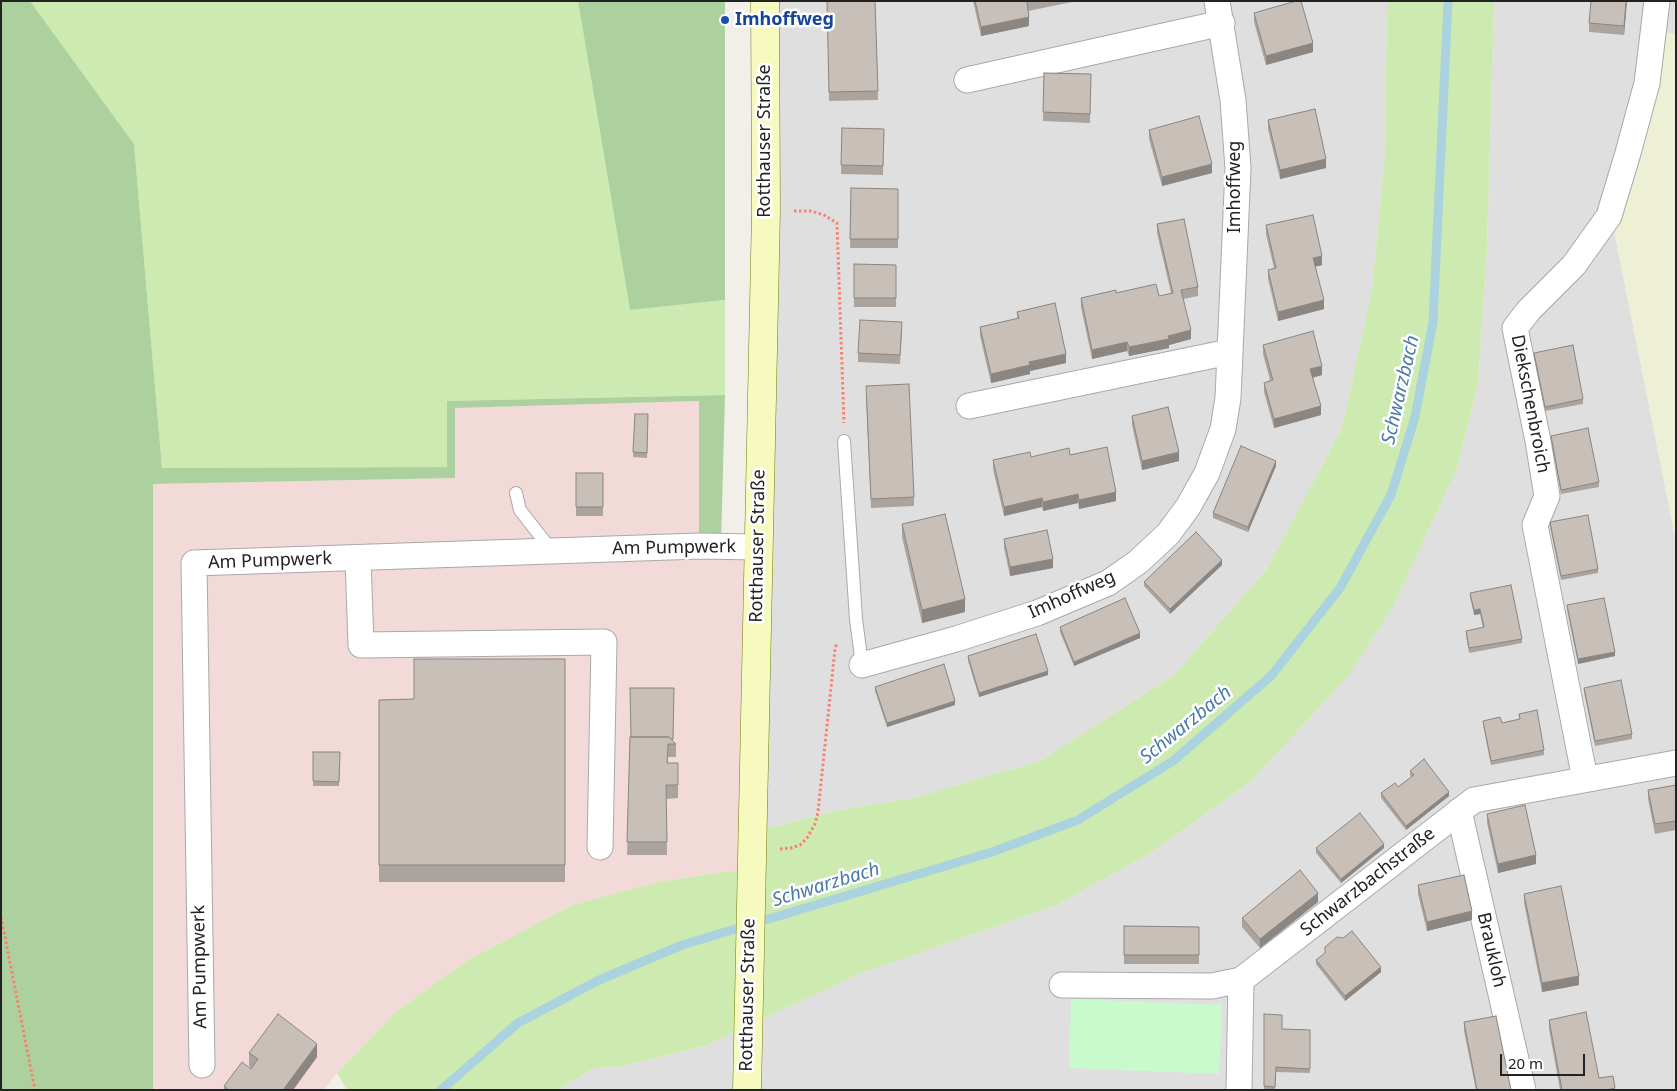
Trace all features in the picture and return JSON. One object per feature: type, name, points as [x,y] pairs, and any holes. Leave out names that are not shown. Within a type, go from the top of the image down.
[{"type":"main road","name":"Rotthauser Straße","points":[[746,1090],[766,211],[765,1]]},
{"type":"street","name":"Diekschenbroich","points":[[1585,779],[1536,525],[1547,496],[1515,328],[1528,310],[1574,265],[1609,216],[1646,83],[1656,1]]},
{"type":"street","name":"Imhoffweg","points":[[862,665],[1036,613],[1108,584],[1138,562],[1168,534],[1188,507],[1207,473],[1223,429],[1228,398],[1238,168],[1233,100],[1219,12],[967,80]]},
{"type":"street","points":[[969,406],[1229,352]]},
{"type":"street","name":"Am Pumpwerk","points":[[202,1065],[194,563],[700,546],[757,547]]},
{"type":"street","points":[[358,558],[361,645],[604,642],[600,848]]},
{"type":"street","name":"Schwarzbachstraße","points":[[1062,985],[1212,986],[1241,980],[1474,800],[1676,763]]},
{"type":"street","name":"Braukloh","points":[[1459,811],[1523,1090]]},
{"type":"street","points":[[1239,1090],[1241,980]]},
{"type":"lane","points":[[844,441],[856,619],[862,665]]},
{"type":"lane","points":[[516,493],[520,510],[552,551]]},
{"type":"path","points":[[766,211],[811,211],[824,214],[838,223],[844,441]]},
{"type":"path","points":[[751,859],[800,845],[807,838],[815,824],[818,812],[835,649],[840,632],[846,623],[856,619]]},
{"type":"path","points":[[1,917],[35,1090]]},
{"type":"shaded area","points":[[776,1],[1387,1],[1385,154],[1372,290],[1342,428],[1267,569],[1174,675],[1040,761],[913,798],[839,810],[757,831]]},
{"type":"shaded area","points":[[1494,1],[1676,1],[1676,34],[1655,31],[1611,215],[1676,541],[1676,1090],[561,1090],[561,1088],[594,1068],[622,1066],[705,1046],[859,974],[1057,905],[1154,851],[1251,781],[1349,674],[1393,606],[1457,469],[1478,383],[1487,246]]},
{"type":"shaded area","points":[[699,401],[699,544],[755,548],[746,869],[658,882],[572,905],[468,960],[397,1011],[337,1073],[324,1090],[153,1090],[152,484],[454,478],[454,408]]},
{"type":"green space","points":[[1,1],[30,1],[134,144],[162,468],[447,467],[447,401],[725,395],[721,544],[699,544],[699,401],[455,408],[455,478],[153,484],[153,1090],[1,1090]]},
{"type":"green space","points":[[30,1],[578,1],[630,310],[725,300],[725,395],[447,401],[448,467],[162,468],[134,144]]},
{"type":"green space","points":[[578,1],[725,1],[725,300],[630,310]]},
{"type":"green space","points":[[1387,1],[1494,1],[1487,246],[1478,383],[1457,469],[1393,606],[1349,675],[1251,781],[1154,851],[1057,905],[859,974],[705,1046],[622,1066],[594,1068],[561,1088],[561,1090],[347,1090],[337,1073],[397,1011],[468,960],[572,905],[658,882],[746,869],[757,831],[839,810],[913,798],[1040,761],[1174,675],[1267,569],[1342,428],[1372,290],[1385,154]]},
{"type":"green space","points":[[1655,31],[1676,34],[1676,541],[1611,215]]},
{"type":"green space","points":[[1071,999],[1222,1005],[1219,1074],[1069,1068]]},
{"type":"building","points":[[827,1],[875,1],[878,91],[829,92]]},
{"type":"building","points":[[975,1],[1032,1],[1027,2],[1029,17],[981,27]]},
{"type":"building","points":[[1301,1],[1313,43],[1266,56],[1254,13]]},
{"type":"building","points":[[1591,1],[1626,1],[1624,26],[1589,23]]},
{"type":"building","points":[[1044,73],[1091,74],[1090,114],[1043,112]]},
{"type":"building","points":[[1315,109],[1326,159],[1280,170],[1268,120]]},
{"type":"building","points":[[1199,116],[1212,164],[1162,177],[1149,130]]},
{"type":"building","points":[[842,128],[884,129],[883,166],[841,165]]},
{"type":"building","points":[[851,188],[898,189],[898,239],[850,239]]},
{"type":"building","points":[[1313,215],[1322,256],[1313,258],[1324,300],[1278,312],[1268,270],[1276,268],[1266,225]]},
{"type":"building","points":[[1184,219],[1198,287],[1181,290],[1191,330],[1168,336],[1169,339],[1129,347],[1127,342],[1092,350],[1081,298],[1116,290],[1116,293],[1156,284],[1159,296],[1173,293],[1157,224]]},
{"type":"building","points":[[854,264],[896,265],[896,298],[854,298]]},
{"type":"building","points":[[1055,303],[1066,354],[1029,362],[1030,365],[991,374],[980,327],[1019,318],[1017,312]]},
{"type":"building","points":[[860,320],[902,322],[900,355],[858,353]]},
{"type":"building","points":[[1313,331],[1322,366],[1310,369],[1321,406],[1274,419],[1264,383],[1273,380],[1263,345]]},
{"type":"building","points":[[1573,345],[1583,399],[1545,407],[1534,353]]},
{"type":"building","points":[[909,384],[914,497],[871,499],[866,386]]},
{"type":"building","points":[[1168,407],[1179,452],[1142,461],[1132,416]]},
{"type":"building","points":[[635,414],[648,414],[647,453],[633,452]]},
{"type":"building","points":[[1588,428],[1599,482],[1561,490],[1551,436]]},
{"type":"building","points":[[1241,446],[1276,461],[1248,527],[1213,513]]},
{"type":"building","points":[[1107,447],[1116,492],[1079,500],[1078,494],[1043,502],[1042,498],[1004,507],[993,460],[1030,452],[1031,457],[1069,448],[1070,455]]},
{"type":"building","points":[[576,473],[603,473],[603,507],[576,507]]},
{"type":"building","points":[[945,514],[965,599],[922,610],[902,524]]},
{"type":"building","points":[[1588,515],[1598,569],[1561,576],[1550,522]]},
{"type":"building","points":[[1047,530],[1053,559],[1010,567],[1004,539]]},
{"type":"building","points":[[1196,532],[1222,560],[1170,609],[1144,582]]},
{"type":"building","points":[[1511,585],[1522,639],[1469,648],[1466,631],[1484,627],[1480,609],[1474,610],[1470,593]]},
{"type":"building","points":[[1125,598],[1140,633],[1074,662],[1060,627]]},
{"type":"building","points":[[1604,598],[1615,652],[1578,659],[1567,605]]},
{"type":"building","points":[[1036,634],[1048,671],[979,693],[968,656]]},
{"type":"building","points":[[414,659],[565,659],[565,865],[379,865],[379,700],[414,699]]},
{"type":"building","points":[[944,664],[955,701],[887,723],[875,687]]},
{"type":"building","points":[[1621,680],[1632,734],[1595,741],[1584,688]]},
{"type":"building","points":[[630,688],[674,688],[673,739],[669,737],[631,737]]},
{"type":"building","points":[[1537,710],[1544,750],[1491,761],[1483,721],[1500,717],[1502,723],[1520,719],[1519,714]]},
{"type":"building","points":[[630,737],[669,737],[676,744],[668,744],[667,763],[678,763],[678,785],[666,785],[667,842],[627,842]]},
{"type":"building","points":[[313,752],[340,752],[339,782],[313,781]]},
{"type":"building","points":[[1424,759],[1449,792],[1406,826],[1381,793],[1395,783],[1398,787],[1414,775],[1410,771]]},
{"type":"building","points":[[1676,785],[1676,821],[1655,824],[1648,790]]},
{"type":"building","points":[[1525,805],[1536,855],[1498,864],[1487,814]]},
{"type":"building","points":[[1360,813],[1384,844],[1341,879],[1316,848]]},
{"type":"building","points":[[1300,870],[1318,893],[1260,939],[1242,918]]},
{"type":"building","points":[[1464,875],[1472,911],[1427,922],[1418,885]]},
{"type":"building","points":[[1561,886],[1579,976],[1542,983],[1524,894]]},
{"type":"building","points":[[1124,926],[1199,927],[1199,955],[1124,955]]},
{"type":"building","points":[[1352,931],[1381,967],[1345,996],[1316,960],[1325,953],[1325,947],[1337,937],[1343,938]]},
{"type":"building","points":[[1586,1012],[1599,1078],[1613,1076],[1615,1088],[1606,1090],[1562,1090],[1549,1020]]},
{"type":"building","points":[[278,1014],[317,1044],[283,1090],[229,1090],[224,1086],[242,1062],[251,1069],[258,1059],[249,1053]]},
{"type":"building","points":[[1264,1014],[1282,1015],[1282,1029],[1310,1030],[1310,1069],[1276,1067],[1275,1087],[1264,1086]]},
{"type":"building","points":[[1496,1016],[1511,1090],[1477,1090],[1464,1022]]},
{"type":"waterway","name":"Schwarzbach","points":[[441,1090],[518,1023],[597,981],[682,945],[992,852],[1078,820],[1173,761],[1271,676],[1340,588],[1391,495],[1415,417],[1433,322],[1448,1]]},
{"type":"place","name":"Imhoffweg","points":[[725,20]]}]
